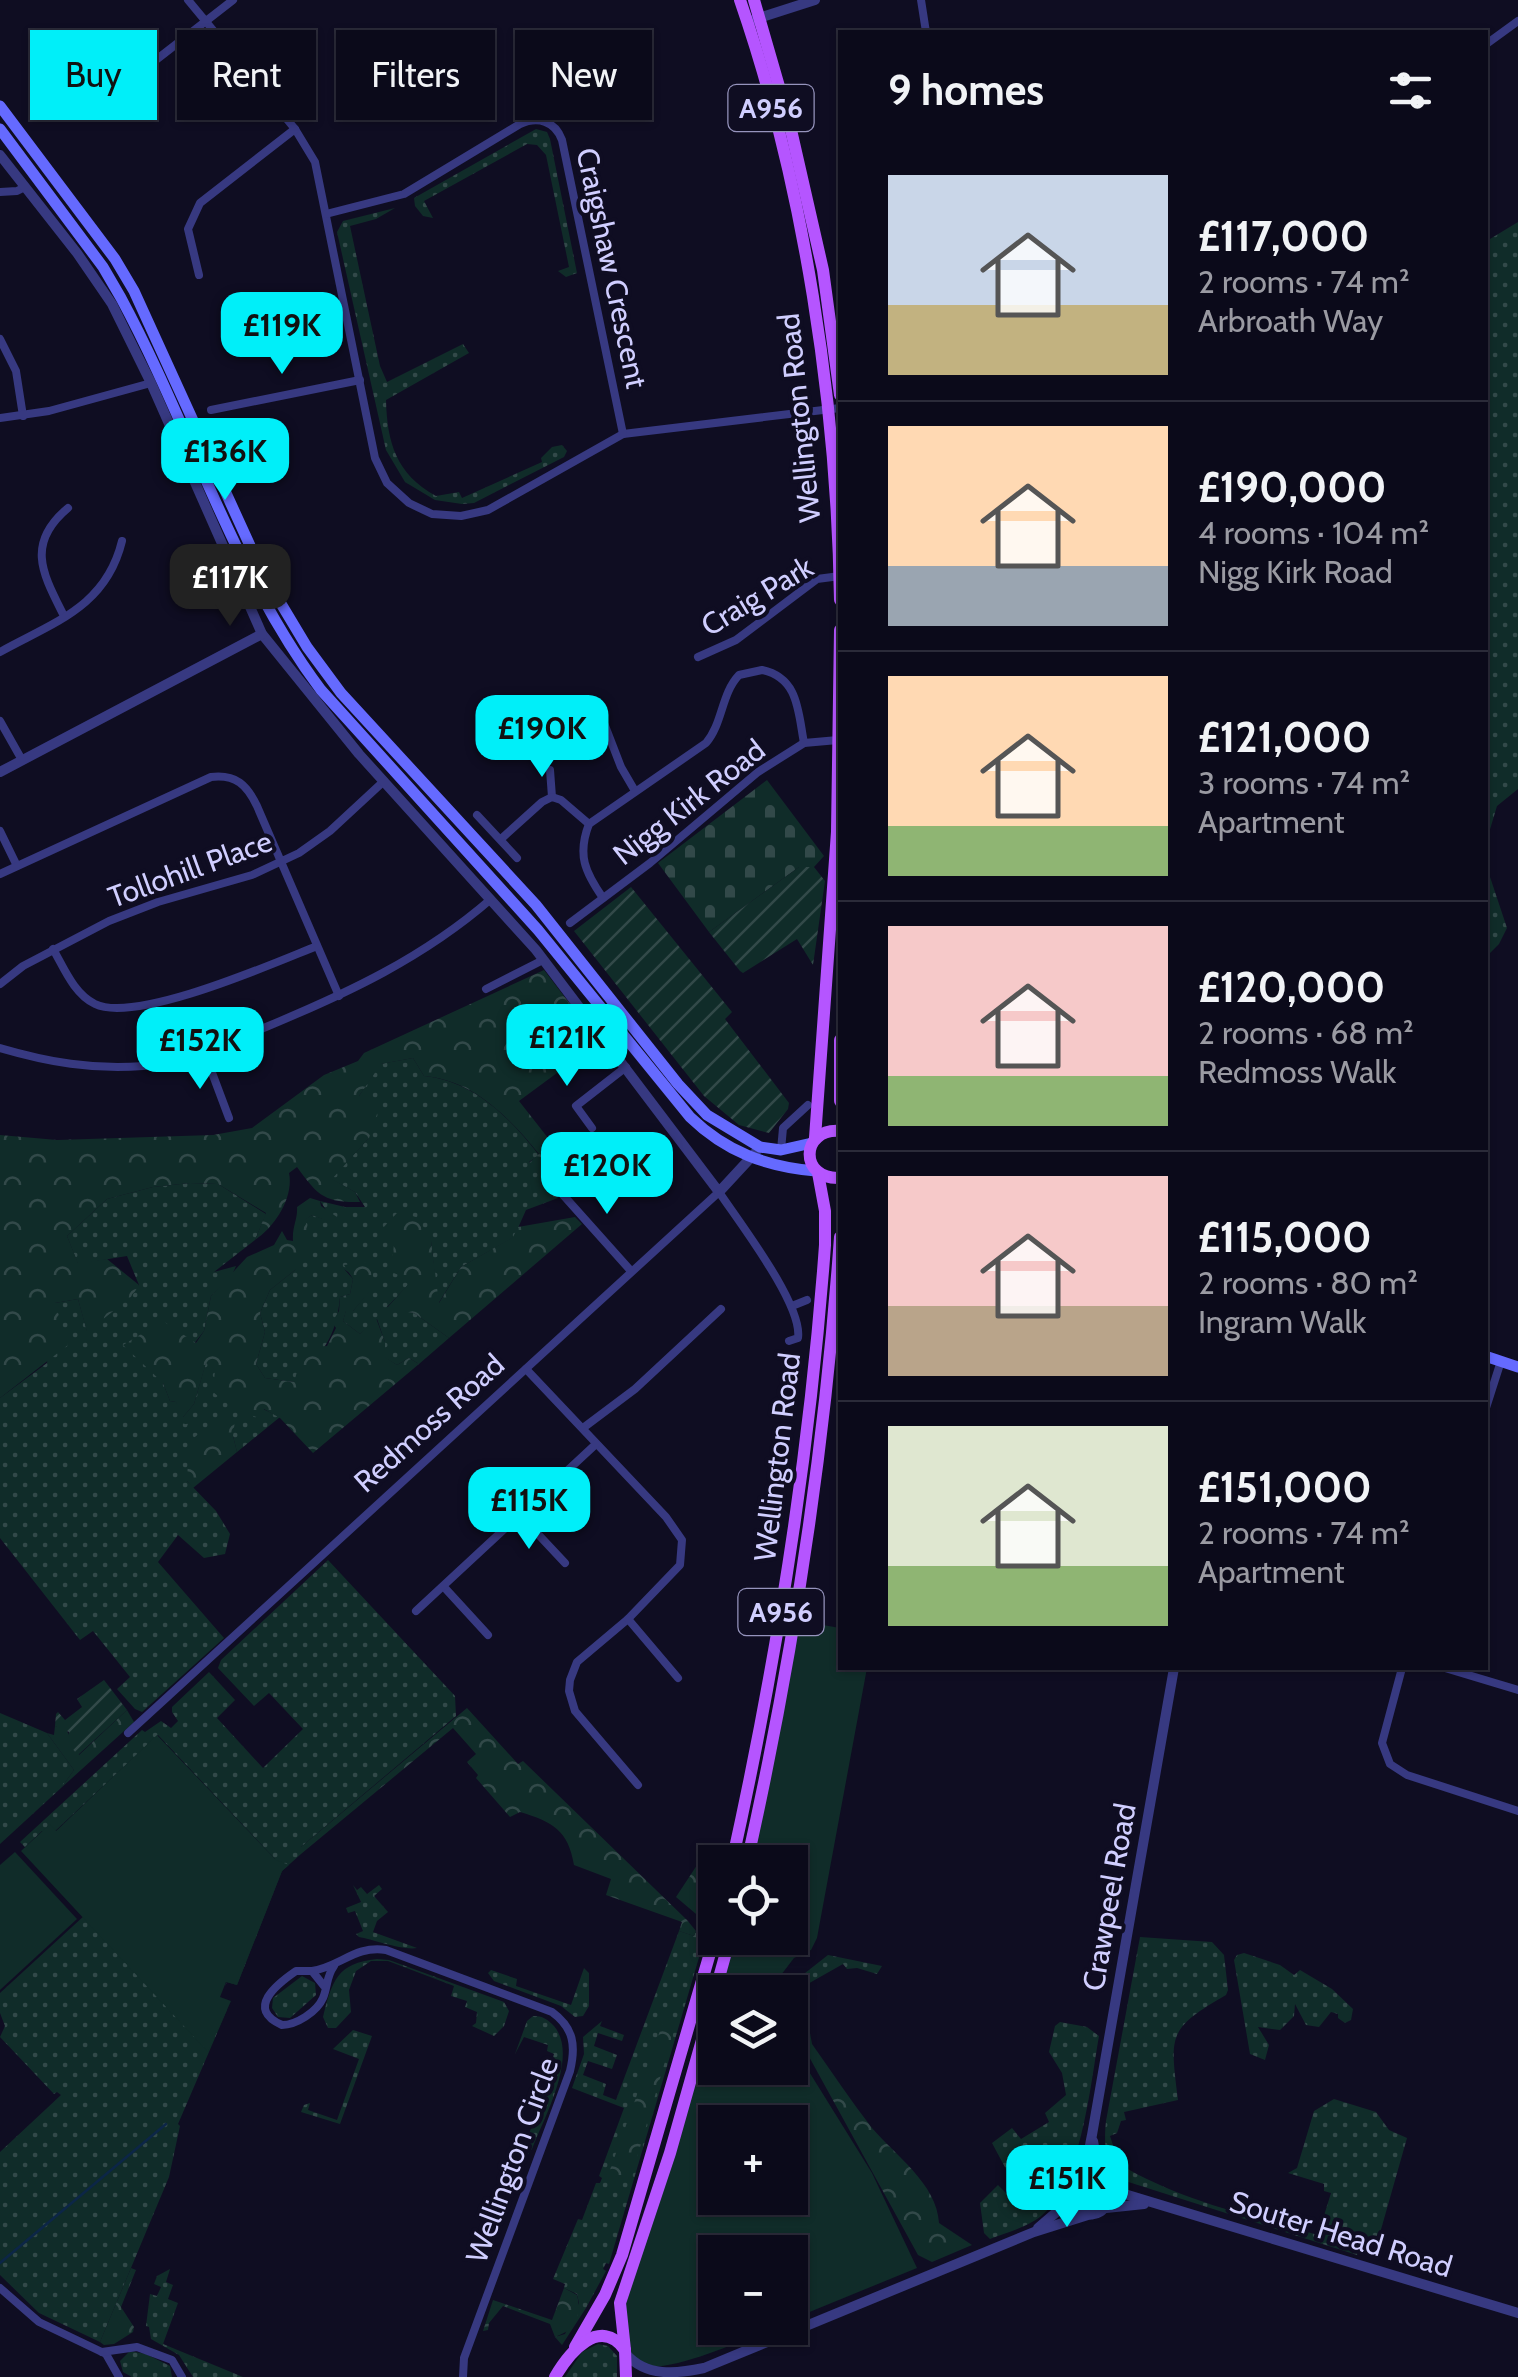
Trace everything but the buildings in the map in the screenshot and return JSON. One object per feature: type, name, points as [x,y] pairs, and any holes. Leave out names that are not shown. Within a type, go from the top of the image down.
[{"type":"main road","name":"Wellington Road","points":[[740,0],[754,20],[789,120],[823,270],[838,380]]},
{"type":"main road","name":"Wellington Road","points":[[754,0],[754,20],[834,409],[838,520]]},
{"type":"main road","points":[[0,106],[134,291],[262,572],[307,647],[362,716],[536,905],[694,1102],[736,1135],[760,1147],[781,1150],[814,1141],[826,1131],[838,1131]]},
{"type":"main road","points":[[0,128],[121,298],[248,575],[294,654],[350,724],[538,930],[676,1104],[704,1130],[750,1158],[838,1178]]},
{"type":"main road","name":"A956","points":[[817,1172],[810,1158],[838,792]]},
{"type":"main road","name":"Wellington Road","points":[[736,1845],[763,1716],[802,1474],[825,1245],[825,1211],[817,1172]]},
{"type":"main road","name":"Wellington Road","points":[[751,1845],[803,1566],[838,1260]]},
{"type":"main road","points":[[1488,1357],[1518,1367]]},
{"type":"main road","points":[[555,2377],[618,2266],[710,1955]]},
{"type":"main road","points":[[626,2377],[620,2303],[664,2172],[698,2053]]},
{"type":"main road","points":[[575,2347],[601,2336],[615,2340],[626,2352]]},
{"type":"street","points":[[188,0],[294,129],[315,162],[375,458],[387,483],[410,503],[442,516],[474,515],[623,434],[834,409]]},
{"type":"street","points":[[157,58],[233,0]]},
{"type":"street","points":[[754,20],[815,0]]},
{"type":"street","points":[[921,0],[926,30]]},
{"type":"street","points":[[1488,43],[1518,21]]},
{"type":"street","name":"Craigshaw Crescent","points":[[326,214],[404,194],[520,124],[535,120],[550,123],[562,140],[623,434]]},
{"type":"street","points":[[199,275],[188,228],[200,203],[294,129]]},
{"type":"street","points":[[0,155],[78,253],[112,304],[262,634],[322,710],[543,960],[626,1067],[719,1192],[792,1306],[800,1333],[789,1341]]},
{"type":"street","points":[[0,192],[17,192],[25,187]]},
{"type":"street","points":[[0,338],[16,371],[23,416]]},
{"type":"street","points":[[211,410],[360,380]]},
{"type":"street","points":[[0,418],[23,416],[151,384]]},
{"type":"street","points":[[64,616],[44,576],[41,551],[48,530],[68,508]]},
{"type":"street","points":[[0,652],[97,594],[113,570],[122,541]]},
{"type":"street","name":"Craig Park","points":[[698,657],[736,640],[817,578],[838,576]]},
{"type":"street","points":[[0,772],[262,634]]},
{"type":"street","name":"Nigg Kirk Road","points":[[603,898],[588,876],[582,858],[583,840],[590,824],[706,743],[718,726],[733,682],[753,670],[770,671],[792,690],[798,702],[804,743]]},
{"type":"street","name":"Nigg Kirk Road","points":[[598,705],[621,768],[634,791]]},
{"type":"street","points":[[0,721],[22,760]]},
{"type":"street","name":"Nigg Kirk Road","points":[[570,923],[650,863],[758,772],[804,743],[838,740]]},
{"type":"street","points":[[501,840],[552,797],[550,770]]},
{"type":"street","points":[[0,874],[219,776],[235,778],[250,791],[340,996]]},
{"type":"street","name":"Tollohill Place","points":[[0,984],[53,949],[158,902],[281,862],[330,831],[384,781]]},
{"type":"street","name":"Nigg Kirk Road","points":[[552,797],[590,824]]},
{"type":"street","points":[[478,815],[517,858]]},
{"type":"street","points":[[0,831],[18,866]]},
{"type":"street","points":[[0,1048],[38,1059],[102,1068],[147,1066],[205,1054],[340,996],[410,960],[491,899]]},
{"type":"street","points":[[53,949],[81,994],[91,1002],[114,1009],[151,1004],[205,988],[317,946]]},
{"type":"street","points":[[486,989],[543,960]]},
{"type":"street","points":[[205,1054],[229,1118]]},
{"type":"street","points":[[592,1128],[576,1106],[626,1067]]},
{"type":"street","points":[[781,1150],[782,1132],[808,1105]]},
{"type":"street","points":[[793,1119],[801,1127]]},
{"type":"street","name":"Redmoss Road","points":[[128,1733],[719,1192],[760,1147]]},
{"type":"street","points":[[556,1187],[631,1271]]},
{"type":"street","points":[[792,1306],[807,1300]]},
{"type":"street","points":[[583,1428],[635,1389],[721,1310]]},
{"type":"street","points":[[1488,1402],[1501,1361]]},
{"type":"street","points":[[526,1369],[666,1517],[682,1540],[680,1564],[628,1619],[577,1662],[569,1691],[575,1711],[638,1785]]},
{"type":"street","points":[[416,1611],[596,1444]]},
{"type":"street","points":[[520,1515],[565,1563]]},
{"type":"street","points":[[444,1586],[488,1635]]},
{"type":"street","points":[[628,1619],[678,1678]]},
{"type":"street","name":"Crawpeel Road","points":[[1083,2181],[1174,1670]]},
{"type":"street","points":[[1401,1670],[1383,1729],[1382,1750],[1390,1764],[1407,1775],[1518,1811]]},
{"type":"street","points":[[1452,1670],[1518,1690]]},
{"type":"street","name":"Wellington Circle","points":[[312,1971],[361,1950],[391,1952],[552,2012],[566,2025],[572,2038],[570,2071],[464,2358],[463,2377]]},
{"type":"street","points":[[324,1986],[312,1971],[296,1971],[270,1992],[265,2005],[270,2018],[285,2026],[298,2022],[320,2002],[337,1963]]},
{"type":"street","name":"Crawpeel Road","points":[[1092,2135],[1104,2185]]},
{"type":"street","points":[[626,2352],[638,2366],[656,2374],[673,2375],[704,2368],[1034,2232],[1106,2208],[1110,2198],[1104,2185],[1083,2181],[1074,2197],[1034,2232]]},
{"type":"street","name":"Souter Head Road","points":[[1104,2185],[1150,2204],[1518,2313]]},
{"type":"street","points":[[1074,2197],[1082,2210],[1091,2214]]},
{"type":"street","name":"Souter Head Road","points":[[1106,2208],[1150,2204]]},
{"type":"street","points":[[0,2288],[39,2322],[102,2352],[118,2377]]},
{"type":"street","points":[[102,2352],[134,2346],[168,2358],[180,2375]]},
{"type":"street","points":[[114,2366],[121,2350]]},
{"type":"street","points":[[690,2377],[704,2368]]},
{"type":"green space","points":[[536,129],[547,132],[550,139],[577,273],[566,277],[558,271],[569,267],[546,155],[537,145],[527,144],[424,201],[433,218],[423,216],[415,206],[414,198]]},
{"type":"green space","points":[[395,208],[376,219],[350,226],[380,366],[387,382],[463,344],[469,353],[386,400],[392,443],[403,467],[436,496],[459,492],[462,498],[542,462],[541,458],[552,447],[562,445],[567,451],[564,457],[474,503],[435,500],[405,482],[386,450],[337,232],[343,221]]},
{"type":"green space","points":[[1518,222],[1518,789],[1497,806],[1488,836],[1488,240]]},
{"type":"green space","points":[[767,780],[824,856],[814,867],[799,867],[709,932],[658,863]]},
{"type":"green space","points":[[799,867],[814,867],[825,881],[813,965],[797,939],[743,973],[709,932]]},
{"type":"green space","points":[[1488,871],[1507,928],[1488,955]]},
{"type":"green space","points":[[631,887],[732,1012],[725,1019],[789,1103],[769,1133],[739,1125],[704,1096],[574,931]]},
{"type":"green space","points":[[544,970],[599,1042],[519,1101],[570,1166],[547,1186],[529,1163],[539,1154],[489,1103],[458,1085],[424,1076],[413,1058],[381,1064],[359,1096],[381,1102],[369,1138],[332,1179],[355,1192],[360,1202],[337,1201],[322,1195],[297,1167],[289,1173],[289,1192],[281,1211],[255,1240],[266,1213],[218,1184],[153,1187],[107,1199],[67,1236],[78,1263],[107,1259],[139,1285],[132,1296],[87,1332],[78,1299],[55,1303],[68,1345],[0,1398],[0,1135],[57,1140],[213,1135],[252,1128],[324,1075],[358,1061],[364,1053]]},
{"type":"green space","points":[[413,1058],[424,1076],[459,1085],[503,1115],[539,1155],[529,1162],[558,1198],[526,1210],[514,1237],[461,1267],[438,1304],[431,1241],[394,1244],[413,1280],[387,1307],[414,1313],[449,1338],[419,1364],[409,1358],[397,1365],[384,1357],[385,1342],[377,1319],[360,1334],[343,1321],[346,1310],[353,1311],[371,1289],[344,1269],[353,1279],[350,1294],[340,1297],[335,1324],[320,1353],[294,1382],[265,1378],[256,1364],[265,1332],[260,1313],[270,1290],[295,1270],[304,1220],[312,1215],[335,1223],[320,1201],[365,1207],[355,1192],[331,1179],[369,1138],[359,1096],[380,1064]]},
{"type":"green space","points":[[218,1184],[266,1214],[255,1240],[214,1272],[236,1266],[211,1296],[204,1331],[163,1383],[170,1401],[176,1402],[183,1417],[194,1404],[206,1362],[263,1409],[280,1417],[237,1452],[233,1436],[187,1481],[216,1511],[230,1534],[225,1554],[204,1558],[178,1535],[158,1562],[224,1638],[142,1712],[117,1689],[130,1677],[93,1631],[80,1640],[0,1538],[0,1398],[47,1363],[55,1303],[78,1299],[87,1331],[139,1285],[127,1256],[78,1264],[67,1236],[107,1199],[153,1187]]},
{"type":"green space","points":[[310,1198],[320,1201],[337,1217],[335,1224],[312,1215],[305,1220],[313,1244],[295,1270],[270,1290],[260,1313],[265,1332],[256,1364],[265,1378],[294,1382],[304,1348],[327,1346],[336,1328],[332,1322],[339,1311],[340,1297],[350,1294],[353,1279],[344,1265],[367,1262],[373,1268],[372,1289],[353,1311],[346,1311],[343,1321],[360,1334],[376,1318],[385,1342],[385,1357],[397,1365],[409,1358],[419,1364],[313,1453],[280,1418],[264,1409],[260,1418],[236,1411],[213,1392],[215,1370],[206,1363],[194,1404],[183,1417],[188,1425],[179,1422],[176,1402],[170,1401],[163,1383],[123,1345],[163,1321],[196,1343],[204,1331],[211,1296],[247,1257],[274,1245],[282,1231],[287,1240],[293,1241],[297,1207]]},
{"type":"green space","points":[[397,1213],[416,1217],[431,1241],[439,1303],[461,1267],[513,1237],[518,1227],[575,1217],[582,1224],[449,1338],[414,1313],[386,1309],[412,1280],[391,1272],[394,1244],[381,1230]]},
{"type":"green space","points":[[222,1414],[235,1420],[237,1452],[193,1488],[187,1481],[189,1442]]},
{"type":"green space","points":[[328,1560],[455,1696],[456,1716],[301,1847],[301,1854],[282,1871],[237,1985],[227,1982],[225,1986],[275,1859],[158,1735],[53,1833],[42,1831],[25,1847],[20,1842],[142,1730],[145,1732],[161,1721],[171,1728],[178,1721],[172,1707],[209,1672],[235,1700],[217,1718],[263,1768],[303,1729],[269,1693],[254,1706],[218,1668],[221,1660]]},
{"type":"green space","points":[[806,1622],[838,1628],[838,1670],[867,1670],[817,1938],[808,1951],[808,1845],[750,1845],[786,1668]]},
{"type":"green space","points":[[104,1680],[127,1710],[78,1755],[68,1744],[69,1732],[55,1726],[56,1714],[65,1720],[82,1707],[77,1699]]},
{"type":"green space","points":[[467,1708],[518,1764],[523,1761],[687,1920],[696,1931],[694,1936],[679,1931],[682,1922],[606,1895],[611,1879],[574,1865],[568,1843],[550,1824],[520,1812],[510,1817],[476,1778],[478,1775],[467,1762],[476,1754],[453,1728],[301,1854],[301,1847]]},
{"type":"green space","points":[[127,1710],[134,1722],[61,1788],[74,1770],[47,1733],[54,1735],[55,1726],[66,1729],[79,1755]]},
{"type":"green space","points":[[0,1713],[47,1733],[74,1770],[61,1788],[0,1844]]},
{"type":"green space","points":[[157,1735],[276,1860],[289,1865],[282,1871],[237,1985],[226,1982],[220,1997],[231,2001],[208,2052],[21,1851],[50,1824],[56,1831]]},
{"type":"green space","points":[[15,1852],[77,1919],[0,1990],[0,1865]]},
{"type":"green space","points":[[698,1864],[698,1916],[676,1897]]},
{"type":"green space","points":[[353,1885],[367,1894],[379,1885],[382,1889],[374,1896],[388,1912],[377,1921],[373,1932],[417,1948],[359,1937],[356,1934],[363,1931],[355,1911],[348,1913],[346,1908],[361,1902]]},
{"type":"green space","points":[[85,1915],[227,2010],[178,2124],[169,2177],[100,2342],[39,2313],[0,2275],[0,2152],[61,2095],[54,2094],[0,2037],[5,2026],[0,1993]]},
{"type":"green space","points":[[697,1929],[700,1955],[609,2264],[606,2263],[606,2271],[562,2345],[555,2337],[565,2334],[579,2303],[577,2294],[553,2279],[578,2219],[582,2220],[596,2183],[600,2183],[599,2176],[624,2108],[572,2088],[584,2054],[583,2037],[602,2021],[600,2026],[624,2035],[622,2041],[598,2033],[594,2046],[617,2055],[612,2069],[588,2061],[583,2075],[606,2084],[603,2095],[616,2100],[679,1931],[694,1936]]},
{"type":"green space","points":[[1140,1937],[1212,1942],[1224,1955],[1228,1990],[1192,2017],[1177,2036],[1174,2061],[1178,2100],[1124,2112],[1126,2120],[1110,2136],[1119,2164],[1190,2197],[1318,2235],[1331,2193],[1324,2191],[1324,2184],[1288,2173],[1297,2168],[1314,2111],[1334,2099],[1376,2112],[1389,2130],[1407,2138],[1378,2240],[1363,2237],[1357,2255],[1119,2179],[1114,2174],[1106,2152],[1106,2121]]},
{"type":"green space","points":[[1244,1953],[1280,1965],[1294,1975],[1300,1970],[1332,1989],[1353,2009],[1351,2020],[1345,2023],[1331,2012],[1319,2027],[1306,2025],[1295,2004],[1294,2016],[1280,2030],[1258,2027],[1269,2045],[1265,2060],[1250,2054],[1234,1960]]},
{"type":"green space","points":[[725,1955],[800,1955],[781,1975],[720,1975]]},
{"type":"green space","points":[[828,1955],[882,1966],[877,1974],[847,1969],[843,1964],[808,1984],[808,1975],[803,1975]]},
{"type":"green space","points":[[377,1959],[389,1960],[504,2002],[509,2011],[504,2026],[494,2036],[472,2026],[477,2012],[465,2007],[467,2001],[451,1996],[454,1986],[388,1961],[371,1961],[356,1971],[349,1990],[351,2012],[336,2028],[328,2028],[323,2017],[338,1976],[353,1965]]},
{"type":"green space","points":[[584,1968],[589,1973],[589,2006],[583,2016],[575,2017],[561,2006],[494,1981],[488,1973],[491,1970],[517,1979],[516,1986],[571,2005]]},
{"type":"green space","points":[[302,1976],[315,1983],[316,1995],[290,2018],[278,2017],[272,2008],[273,1998]]},
{"type":"green space","points":[[533,2016],[545,2018],[554,2026],[563,2053],[551,2104],[524,2160],[520,2158],[553,2069],[550,2067],[554,2054],[547,2051],[548,2045],[524,2037],[515,2054],[527,2021]]},
{"type":"green space","points":[[665,2017],[673,2034],[631,2178],[607,2178]]},
{"type":"green space","points":[[1060,2022],[1087,2027],[1099,2036],[1074,2159],[1054,2202],[1040,2217],[990,2239],[984,2233],[980,2203],[998,2185],[1010,2197],[1023,2183],[1012,2171],[1014,2168],[1007,2171],[992,2143],[1012,2128],[1021,2139],[1049,2122],[1045,2113],[1066,2095],[1062,2073],[1049,2052],[1055,2026]]},
{"type":"green space","points":[[808,2028],[812,2044],[872,2128],[923,2183],[939,2223],[972,2245],[932,2262],[918,2255],[808,2055]]},
{"type":"green space","points":[[353,2030],[372,2036],[340,2124],[301,2112],[310,2103],[308,2110],[337,2120],[359,2059],[333,2049]]},
{"type":"green space","points":[[698,2053],[698,2085],[808,2085],[808,2070],[872,2173],[917,2268],[808,2313],[808,2235],[698,2235],[698,2345],[730,2345],[664,2366],[634,2364],[620,2325]]},
{"type":"green space","points":[[131,2268],[136,2270],[121,2307],[134,2327],[133,2332],[114,2344],[104,2345],[100,2342]]},
{"type":"green space","points":[[170,2269],[166,2282],[173,2285],[168,2299],[178,2303],[163,2344],[243,2377],[193,2377],[179,2355],[151,2339],[146,2326],[150,2294],[157,2296],[161,2287],[154,2284],[157,2276]]},
{"type":"green space","points":[[564,2288],[577,2295],[579,2309],[573,2326],[562,2334],[555,2337],[550,2324],[503,2306],[488,2330],[483,2331],[493,2300],[552,2320]]},
{"type":"green space","points":[[598,2344],[608,2346],[617,2356],[617,2377],[565,2377],[582,2352]]},
{"type":"green space","points":[[130,2351],[170,2366],[172,2377],[132,2377],[123,2372],[120,2361]]},
{"type":"waterway","points":[[0,2263],[166,2124]]}]
